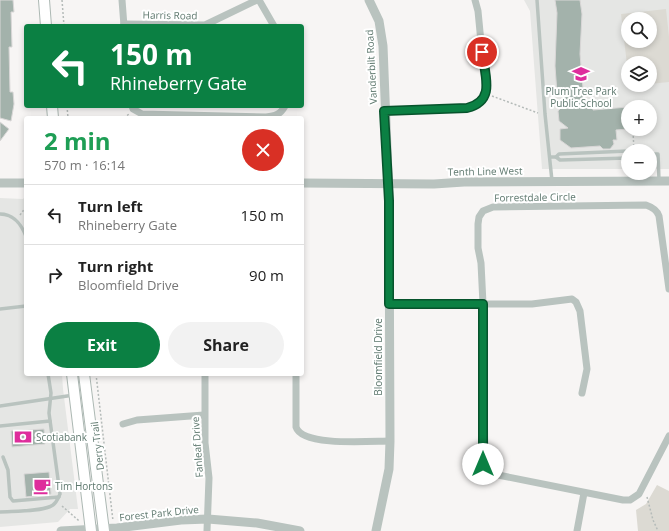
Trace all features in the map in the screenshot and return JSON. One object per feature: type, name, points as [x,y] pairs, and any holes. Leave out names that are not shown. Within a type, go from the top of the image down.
[{"type":"main road","points":[[44,0],[46,24]]},
{"type":"main road","points":[[72,376],[91,530]]},
{"type":"main road","points":[[84,376],[104,530]]},
{"type":"street","points":[[122,0],[124,24]]},
{"type":"street","points":[[258,0],[273,24]]},
{"type":"street","name":"Harris Road","points":[[206,24],[258,0]]},
{"type":"street","name":"Vanderbilt Road","points":[[369,0],[379,21],[383,46],[384,111],[388,182]]},
{"type":"street","points":[[384,111],[467,108],[477,106],[483,100],[486,94],[478,11],[475,0]]},
{"type":"street","points":[[132,108],[133,110],[142,114],[225,116]]},
{"type":"street","points":[[271,116],[276,115],[284,108]]},
{"type":"street","name":"Tenth Line West","points":[[304,183],[388,182],[434,184],[464,182],[669,181]]},
{"type":"street","name":"Bloomfield Drive","points":[[376,531],[389,469],[390,441],[388,182]]},
{"type":"street","points":[[0,183],[24,183]]},
{"type":"street","name":"Forrestdale Circle","points":[[669,289],[660,216],[658,212],[646,205],[493,207],[478,216],[478,248],[481,263],[483,304],[483,464],[485,469],[492,474],[630,500],[635,498],[642,488],[669,436]]},
{"type":"street","points":[[389,304],[532,304],[572,299],[576,302],[580,311],[588,369],[582,393]]},
{"type":"street","name":"Fanleaf Drive","points":[[205,376],[205,443],[209,478],[207,531]]},
{"type":"street","points":[[296,376],[296,427],[298,432],[306,437],[333,441],[390,441]]},
{"type":"street","points":[[123,424],[138,420],[204,415]]},
{"type":"street","points":[[577,531],[584,492]]},
{"type":"street","name":"Forest Park Drive","points":[[61,531],[104,530],[181,520],[208,519],[257,523],[300,531]]},
{"type":"lane","points":[[537,0],[545,114],[551,157],[552,182]]},
{"type":"lane","points":[[556,157],[559,154],[621,152]]},
{"type":"lane","points":[[657,154],[659,181]]},
{"type":"lane","points":[[551,157],[556,157],[560,160],[621,158]]},
{"type":"lane","points":[[0,214],[7,214],[17,221],[24,233]]},
{"type":"lane","points":[[0,309],[24,306]]},
{"type":"lane","points":[[0,512],[47,508],[54,505],[59,497],[50,421],[49,399],[51,393],[48,376]]},
{"type":"lane","points":[[0,406],[75,394]]},
{"type":"lane","points":[[0,426],[50,421]]},
{"type":"lane","points":[[2,457],[8,470],[10,497],[13,501],[59,497]]},
{"type":"path","points":[[62,0],[64,24]]},
{"type":"path","points":[[486,94],[538,113]]},
{"type":"path","points":[[20,215],[24,210]]},
{"type":"path","name":"Derry Trail","points":[[96,376],[113,516]]},
{"type":"path","points":[[647,497],[653,520],[658,531]]},
{"type":"path","points":[[62,506],[78,520],[80,519]]},
{"type":"shaded area","name":"Plum Tree Park Public School","points":[[524,0],[669,0],[669,169],[657,169],[657,144],[621,144],[621,169],[542,169],[530,11]]},
{"type":"shaded area","points":[[666,9],[669,37],[669,82],[657,83],[657,56],[626,56],[625,48],[657,48],[657,12],[639,12]]},
{"type":"shaded area","points":[[0,198],[24,198],[24,376],[62,376],[78,509],[70,509],[58,522],[0,527]]},
{"type":"shaded area","points":[[657,485],[669,491],[669,531],[638,531],[636,510],[646,504]]},
{"type":"building","points":[[0,0],[13,0],[14,12],[11,12],[12,47],[9,47],[10,92],[13,92],[14,104],[11,121],[0,118]]},
{"type":"building","points":[[555,0],[580,0],[582,14],[580,54],[584,100],[592,100],[593,110],[621,108],[621,130],[616,130],[617,140],[613,140],[614,144],[610,149],[603,149],[600,146],[571,148],[560,140],[560,129],[568,128],[559,121],[558,111],[562,107],[562,96],[557,93],[555,66],[557,13]]},
{"type":"building","points":[[0,122],[9,129],[0,141]]},
{"type":"building","points":[[44,429],[45,444],[12,447],[11,431]]},
{"type":"building","points":[[49,472],[51,494],[26,497],[24,474]]},
{"type":"place","name":"Plum Tree Park Public School","points":[[581,74]]},
{"type":"place","name":"Scotiabank","points":[[23,437]]},
{"type":"place","name":"Tim Hortons","points":[[42,486]]},
{"type":"route","points":[[482,52],[486,94],[477,106],[467,108],[384,111],[389,201],[389,304],[483,304],[483,464]]}]
